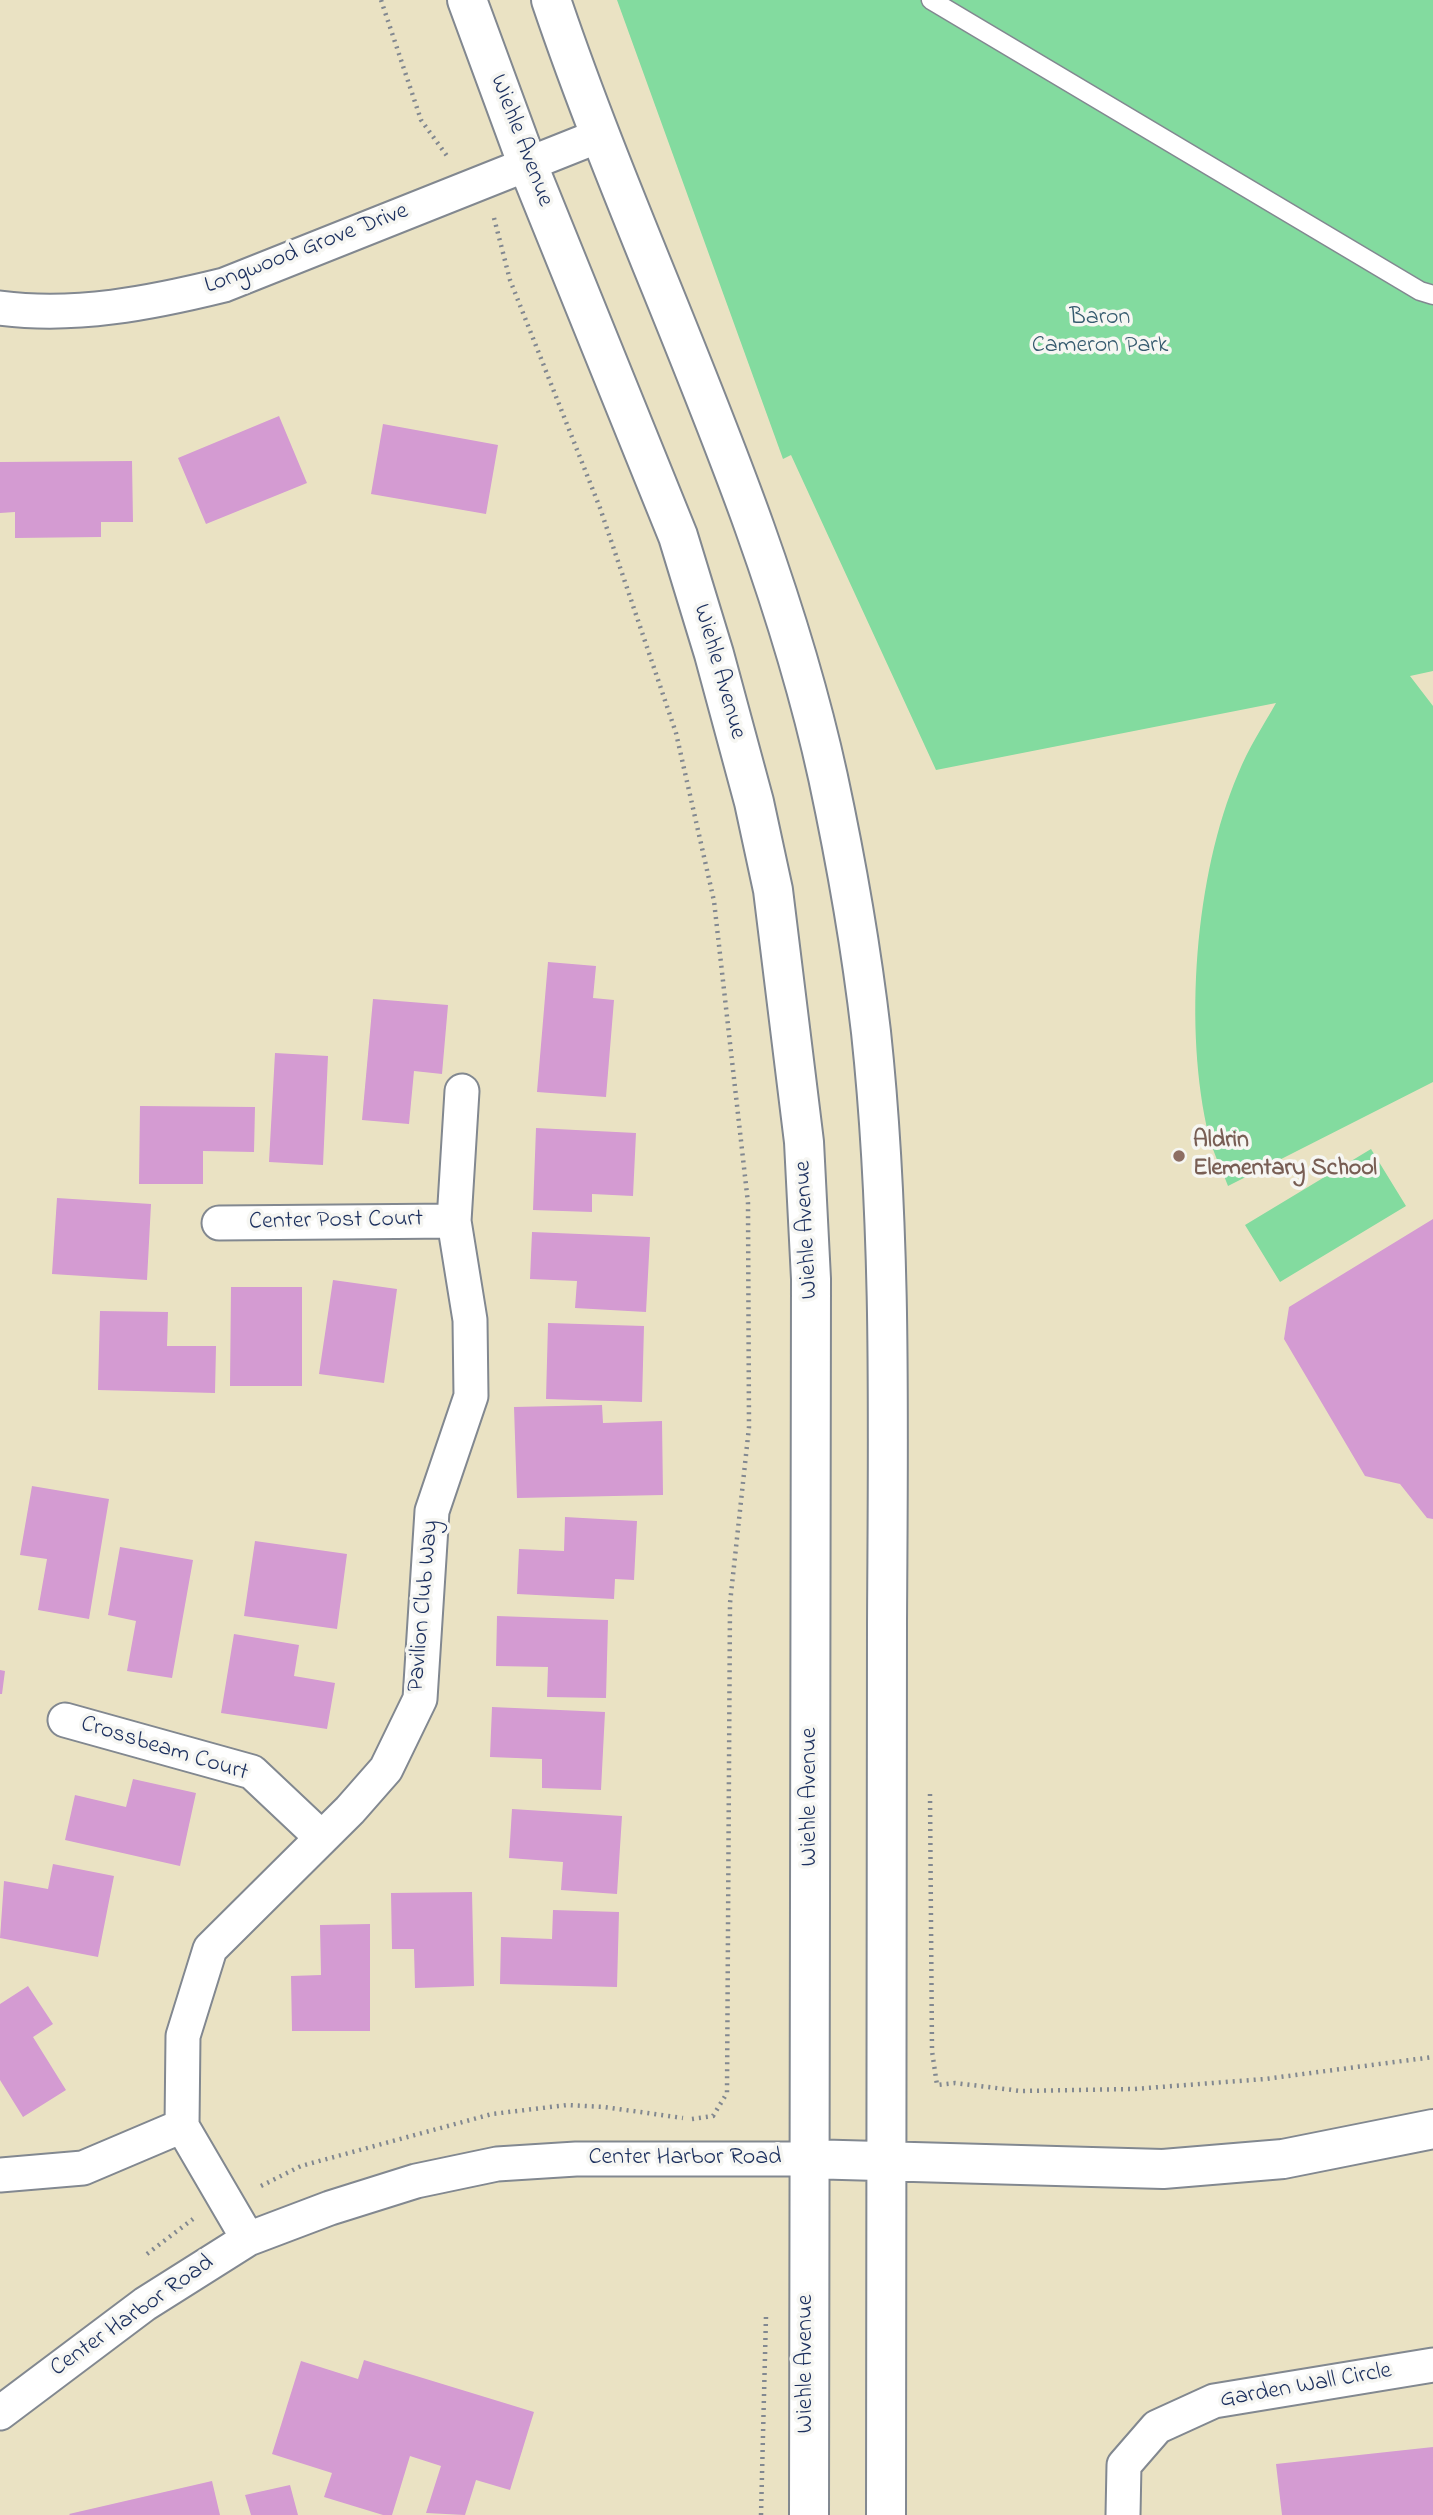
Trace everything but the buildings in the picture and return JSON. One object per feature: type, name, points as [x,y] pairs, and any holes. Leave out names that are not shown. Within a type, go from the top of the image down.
[{"type":"main road","name":"Wiehle Avenue","points":[[467,0],[527,163],[678,536],[718,667],[773,890],[804,1142],[811,1279],[808,2515]]},
{"type":"main road","points":[[551,0],[601,135],[739,483],[787,621],[827,773],[854,910],[871,1029],[879,1122],[888,1351],[886,2515]]},
{"type":"main road","name":"Center Harbor Road","points":[[807,2159],[1163,2169],[1283,2159],[1433,2129]]},
{"type":"street","name":"Longwood Grove Drive","points":[[0,308],[95,309],[161,301],[224,285],[601,135]]},
{"type":"street","name":"Pavilion Club Way","points":[[182,2126],[183,2036],[210,1949],[323,1838],[386,1769],[419,1699],[432,1511],[471,1396],[470,1320],[454,1221],[462,1091]]},
{"type":"street","name":"Center Post Court","points":[[219,1223],[454,1221]]},
{"type":"street","name":"Crossbeam Court","points":[[65,1720],[251,1772],[323,1838]]},
{"type":"street","points":[[0,2175],[83,2168],[182,2126],[248,2239]]},
{"type":"street","name":"Center Harbor Road","points":[[0,2413],[145,2304],[248,2239],[330,2208],[416,2181],[497,2164],[576,2159],[807,2159]]},
{"type":"street","name":"Garden Wall Circle","points":[[1123,2515],[1125,2465],[1157,2427],[1214,2401],[1433,2365]]},
{"type":"lane","points":[[931,0],[1420,291],[1433,295]]},
{"type":"path","points":[[227,2203],[301,2166],[492,2114],[567,2105],[604,2107],[688,2119],[713,2116],[727,2093],[730,1603],[749,1427],[748,1216],[714,901],[676,733],[600,508],[510,280],[497,223],[473,184],[445,154],[421,120],[381,0]]},
{"type":"path","points":[[937,2085],[955,2083],[1021,2091],[1134,2089],[1265,2079],[1433,2057]]},
{"type":"path","points":[[761,2515],[766,2305]]},
{"type":"green space","name":"Baron Cameron Park","points":[[617,0],[1433,0],[1433,671],[1410,676],[1433,706],[1433,1082],[1228,1186],[1211,1142],[1201,1094],[1195,1001],[1198,953],[1203,905],[1223,814],[1242,765],[1276,703],[936,770],[791,455],[783,459]]},
{"type":"green space","points":[[1371,1149],[1406,1206],[1280,1282],[1245,1225]]},
{"type":"place","name":"Aldrin Elementary School","points":[[1179,1156]]}]
